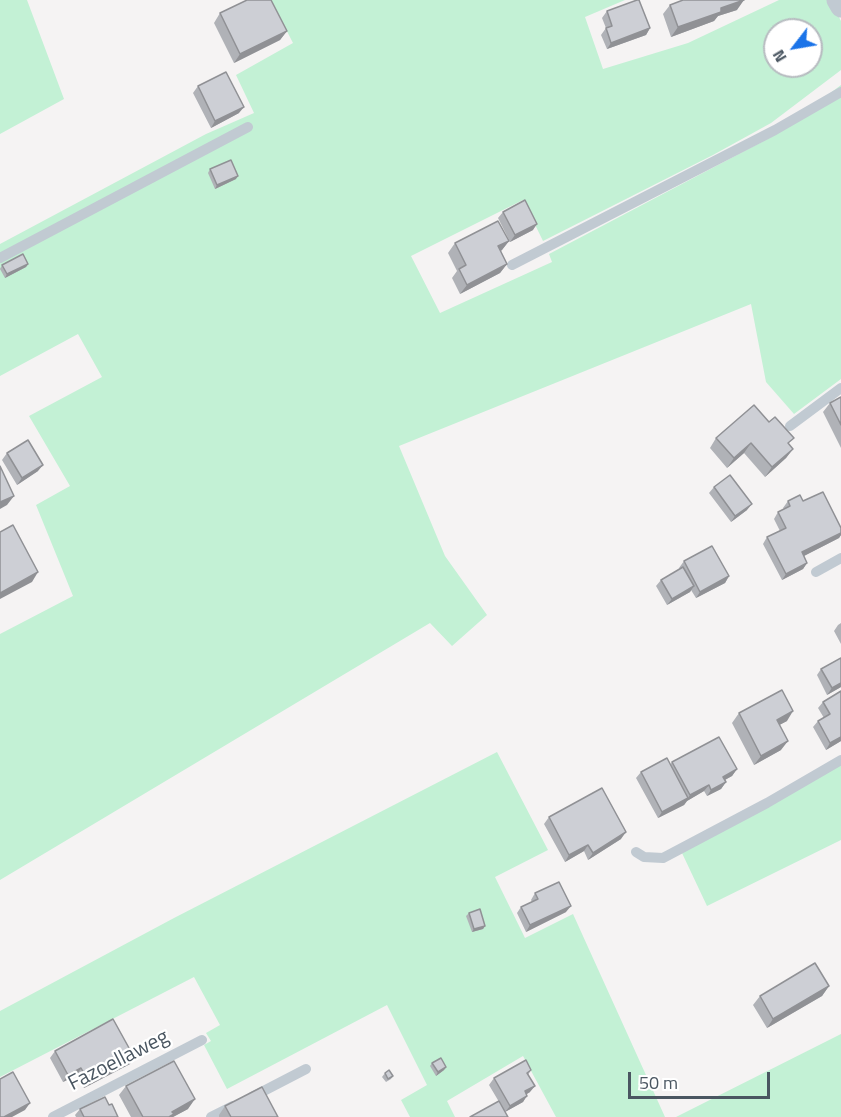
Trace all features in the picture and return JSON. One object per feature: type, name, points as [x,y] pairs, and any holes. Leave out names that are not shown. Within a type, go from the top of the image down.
[{"type":"street","points":[[837,0],[841,7]]},
{"type":"lane","points":[[512,266],[775,130],[841,92]]},
{"type":"lane","points":[[0,258],[248,127]]},
{"type":"lane","points":[[790,426],[841,388]]},
{"type":"lane","points":[[816,572],[841,558]]},
{"type":"lane","points":[[636,852],[644,857],[663,858],[767,803],[841,760]]},
{"type":"lane","name":"Fazoellaweg","points":[[54,1117],[202,1040]]},
{"type":"lane","points":[[212,1117],[306,1069]]},
{"type":"green space","points":[[0,0],[27,0],[64,99],[0,134]]},
{"type":"green space","points":[[271,0],[625,0],[585,17],[603,69],[688,43],[779,0],[830,0],[841,21],[841,70],[771,123],[543,241],[523,200],[411,256],[440,313],[552,262],[549,254],[773,136],[841,85],[841,379],[794,414],[766,382],[751,304],[399,446],[445,556],[487,615],[452,646],[430,623],[0,880],[0,634],[73,596],[36,505],[70,486],[29,416],[102,377],[78,334],[0,376],[0,244],[206,134],[254,113],[236,75],[293,43]]},
{"type":"green space","points":[[497,752],[548,850],[495,877],[525,938],[573,914],[665,1117],[556,1117],[523,1056],[447,1101],[455,1117],[410,1117],[401,1100],[427,1085],[387,1005],[227,1089],[204,1045],[211,1041],[206,1033],[220,1025],[194,977],[0,1077],[0,1011],[174,918]]},
{"type":"green space","points":[[841,765],[841,840],[707,906],[682,853]]},
{"type":"green space","points":[[841,1034],[841,1117],[676,1117]]},
{"type":"building","points":[[247,0],[271,0],[287,31],[240,54],[220,13]]},
{"type":"building","points":[[639,0],[650,28],[611,43],[606,28],[612,26],[607,11]]},
{"type":"building","points":[[683,0],[744,0],[721,8],[721,12],[678,27],[670,5]]},
{"type":"building","points":[[226,72],[244,107],[215,121],[198,86]]},
{"type":"building","points":[[231,160],[238,176],[217,185],[210,169]]},
{"type":"building","points":[[525,200],[537,224],[515,235],[503,212]]},
{"type":"building","points":[[498,221],[509,241],[498,246],[507,264],[467,285],[459,269],[466,265],[455,243]]},
{"type":"building","points":[[23,254],[28,264],[7,274],[2,265]]},
{"type":"building","points":[[841,397],[841,425],[830,403]]},
{"type":"building","points":[[754,405],[769,422],[775,417],[794,438],[788,443],[793,449],[772,467],[751,443],[734,458],[716,438]]},
{"type":"building","points":[[28,440],[43,465],[22,478],[7,453]]},
{"type":"building","points":[[0,466],[14,496],[0,502]]},
{"type":"building","points":[[730,475],[752,504],[735,516],[714,487]]},
{"type":"building","points":[[823,492],[841,528],[841,533],[802,552],[807,563],[786,574],[767,537],[786,528],[778,512],[790,506],[788,501],[800,495],[803,501]]},
{"type":"building","points":[[13,525],[38,572],[0,593],[0,532]]},
{"type":"building","points":[[712,546],[729,576],[700,592],[684,561]]},
{"type":"building","points":[[683,567],[694,586],[672,599],[661,580]]},
{"type":"building","points":[[841,658],[841,683],[832,688],[821,669]]},
{"type":"building","points":[[782,690],[793,711],[777,720],[788,741],[761,756],[739,713]]},
{"type":"building","points":[[841,691],[841,737],[830,743],[818,721],[830,714],[823,702]]},
{"type":"building","points":[[719,737],[737,769],[723,777],[726,782],[711,790],[709,785],[690,795],[672,762]]},
{"type":"building","points":[[667,758],[688,798],[662,812],[641,772]]},
{"type":"building","points":[[602,788],[626,832],[593,853],[588,845],[569,855],[549,817]]},
{"type":"building","points":[[559,882],[571,906],[530,925],[521,907],[538,899],[535,893]]},
{"type":"building","points":[[480,909],[485,926],[474,929],[469,913]]},
{"type":"building","points":[[815,963],[829,986],[773,1019],[760,996]]},
{"type":"building","points":[[113,1019],[134,1057],[89,1082],[81,1068],[68,1075],[55,1051]]},
{"type":"building","points":[[441,1058],[446,1067],[438,1072],[432,1063]]},
{"type":"building","points":[[526,1060],[531,1070],[527,1073],[535,1086],[525,1091],[527,1096],[510,1106],[494,1078]]},
{"type":"building","points":[[174,1061],[195,1099],[172,1112],[174,1114],[169,1117],[143,1117],[126,1086]]},
{"type":"building","points":[[389,1070],[393,1076],[388,1079],[385,1073]]},
{"type":"building","points":[[13,1072],[30,1103],[0,1117],[0,1079]]},
{"type":"building","points":[[262,1087],[278,1117],[231,1117],[225,1106]]},
{"type":"building","points":[[105,1097],[109,1105],[112,1104],[118,1117],[84,1117],[80,1109]]},
{"type":"building","points":[[499,1101],[508,1117],[470,1117]]}]
